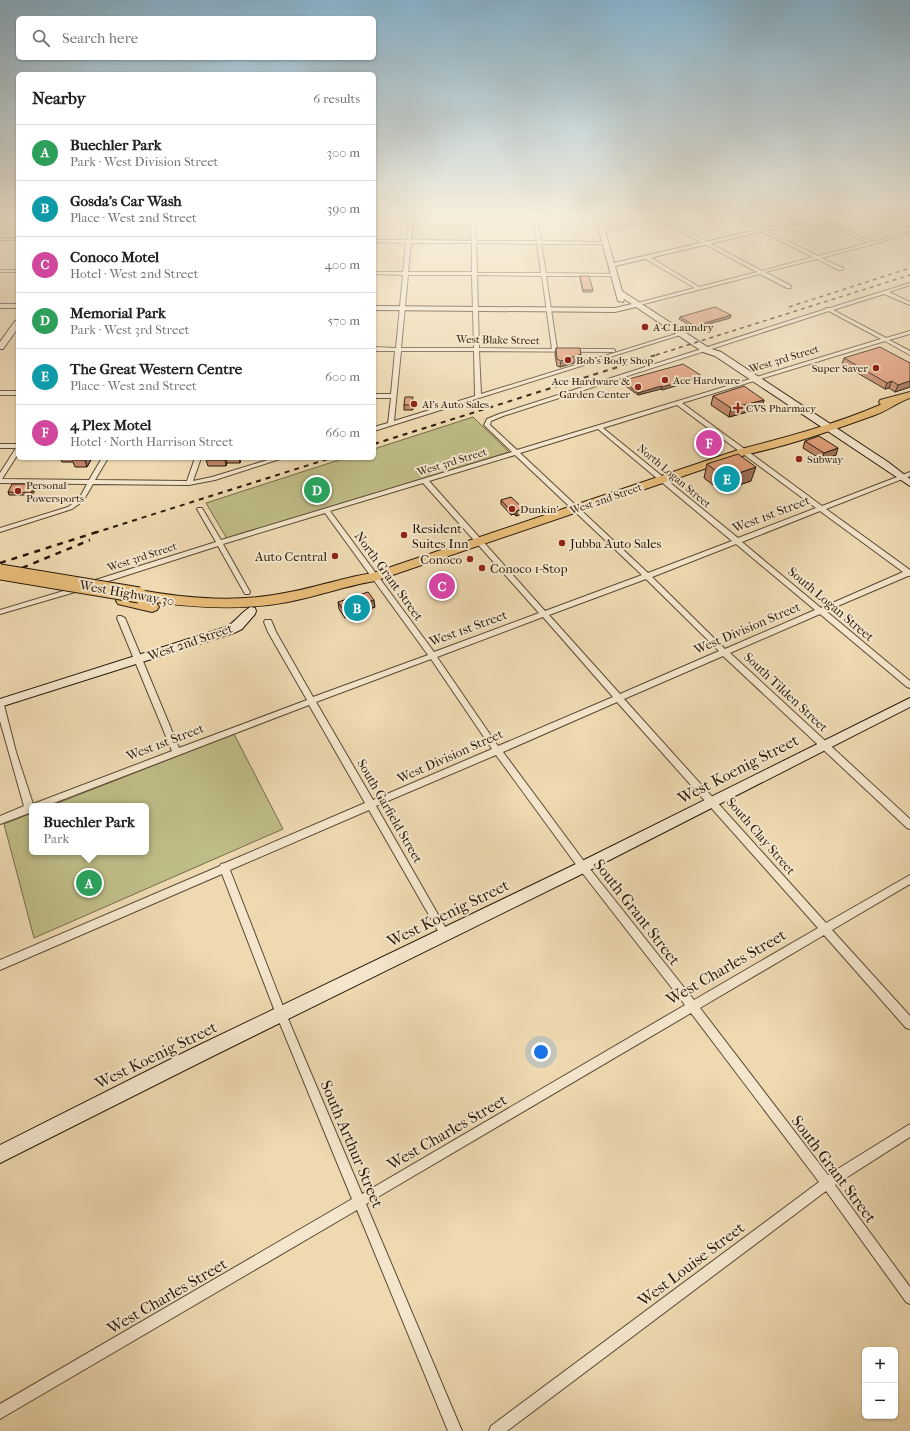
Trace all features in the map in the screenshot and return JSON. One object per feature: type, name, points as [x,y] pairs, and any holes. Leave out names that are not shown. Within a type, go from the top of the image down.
[{"type":"highway","name":"West 2nd Street","points":[[251,602],[292,606],[321,599],[355,588],[375,577],[745,451],[776,444],[821,425],[879,410],[894,401],[910,395]]},
{"type":"highway","name":"West Highway 30","points":[[0,572],[139,596],[200,604],[251,602]]},
{"type":"highway","name":"West Highway 30","points":[[0,580],[123,602],[197,612],[251,602]]},
{"type":"street","points":[[391,423],[404,283]]},
{"type":"street","points":[[475,283],[478,396]]},
{"type":"street","points":[[545,283],[555,351]]},
{"type":"street","points":[[617,283],[622,306],[621,309]]},
{"type":"street","points":[[689,283],[698,288]]},
{"type":"street","points":[[376,308],[549,310],[621,309],[718,283]]},
{"type":"street","points":[[781,283],[789,287]]},
{"type":"street","points":[[706,350],[910,284]]},
{"type":"street","points":[[884,292],[910,304]]},
{"type":"street","points":[[620,293],[706,350],[718,354],[752,380],[821,425],[906,476],[910,483]]},
{"type":"street","points":[[0,306],[16,306]]},
{"type":"street","points":[[828,310],[910,353]]},
{"type":"street","points":[[0,347],[16,326]]},
{"type":"street","name":"West 3rd Street","points":[[0,612],[220,543],[910,332]]},
{"type":"street","points":[[376,428],[681,334]]},
{"type":"street","name":"West Blake Street","points":[[376,349],[622,352]]},
{"type":"street","name":"South Tilden Street","points":[[706,350],[501,415],[490,420],[487,425],[647,576],[724,652],[910,825]]},
{"type":"street","points":[[0,393],[16,393]]},
{"type":"street","points":[[376,396],[394,396]]},
{"type":"street","points":[[678,403],[745,451],[820,509],[909,573]]},
{"type":"street","name":"North Logan Street","points":[[599,427],[736,541]]},
{"type":"street","points":[[0,446],[16,447]]},
{"type":"street","points":[[16,451],[0,479],[189,483],[213,479],[274,460]]},
{"type":"street","points":[[0,530],[70,508],[81,500],[104,460]]},
{"type":"street","points":[[189,483],[197,460]]},
{"type":"street","name":"West 1st Street","points":[[43,803],[432,655],[647,576],[906,476]]},
{"type":"street","name":"South Clay Street","points":[[425,481],[910,1024]]},
{"type":"street","points":[[200,509],[251,602]]},
{"type":"street","name":"North Grant Street","points":[[327,511],[432,655]]},
{"type":"street","name":"South Logan Street","points":[[736,541],[910,685]]},
{"type":"street","name":"West Division Street","points":[[0,965],[496,749],[909,573]]},
{"type":"street","name":"West 2nd Street","points":[[0,704],[235,628],[251,602]]},
{"type":"street","points":[[121,618],[177,752]]},
{"type":"street","name":"South Garfield Street","points":[[268,622],[272,632],[311,701],[445,935]]},
{"type":"street","name":"South Grant Street","points":[[432,655],[496,749],[583,868],[692,1006],[827,1183],[910,1298]]},
{"type":"street","name":"West Koenig Street","points":[[0,1154],[281,1014],[583,868],[910,702]]},
{"type":"street","points":[[0,704],[12,752],[31,803]]},
{"type":"street","name":"West 1st Street","points":[[0,820],[29,808]]},
{"type":"street","name":"South Arthur Street","points":[[224,867],[281,1014],[455,1431]]},
{"type":"street","name":"West Charles Street","points":[[0,1412],[910,879]]},
{"type":"street","name":"West Louise Street","points":[[496,1431],[827,1183],[910,1130]]},
{"type":"shaded area","points":[[473,417],[509,452],[227,539],[206,503],[339,460],[376,460],[376,448]]},
{"type":"shaded area","points":[[234,734],[283,829],[34,938],[4,824],[29,814],[29,855],[149,855],[149,803],[58,803]]},
{"type":"building","points":[[581,283],[591,283],[593,290],[583,290]]},
{"type":"building","points":[[715,307],[731,315],[695,326],[680,317]]},
{"type":"building","name":"Super Saver","points":[[880,347],[910,363],[910,381],[898,385],[892,381],[887,383],[844,358]]},
{"type":"building","points":[[556,348],[580,348],[581,354],[561,361],[557,359]]},
{"type":"building","name":"Ace Hardware","points":[[683,364],[702,376],[638,393],[624,382],[630,380],[629,379]]},
{"type":"building","points":[[744,386],[764,400],[731,408],[713,396]]},
{"type":"building","points":[[405,397],[413,397],[412,405],[404,405]]},
{"type":"building","points":[[819,436],[838,448],[824,453],[805,441]]},
{"type":"building","points":[[738,454],[756,467],[725,478],[707,464]]},
{"type":"building","points":[[12,484],[36,484],[31,493],[8,492]]},
{"type":"building","points":[[511,497],[524,509],[511,511],[501,500]]},
{"type":"building","points":[[368,592],[374,600],[344,611],[338,602]]},
{"type":"railway","points":[[789,307],[864,283]]},
{"type":"railway","points":[[656,355],[885,283]]},
{"type":"railway","points":[[376,443],[659,354]]},
{"type":"railway","points":[[94,533],[325,460]]},
{"type":"railway","points":[[0,563],[97,532]]},
{"type":"railway","points":[[0,577],[90,540]]},
{"type":"place","name":"A-C Laundry","points":[[645,327]]},
{"type":"place","name":"Bob's Body Shop","points":[[568,360]]},
{"type":"place","name":"Super Saver","points":[[876,368]]},
{"type":"place","name":"Ace Hardware","points":[[665,380]]},
{"type":"place","name":"Ace Hardware & Garden Center","points":[[638,387]]},
{"type":"place","name":"Al's Auto Sales","points":[[414,404]]},
{"type":"place","name":"CVS Pharmacy","points":[[738,408]]},
{"type":"place","name":"4 Plex Motel","points":[[709,443]]},
{"type":"place","name":"Subway","points":[[799,459]]},
{"type":"place","name":"The Great Western Centre","points":[[727,479]]},
{"type":"place","name":"Memorial Park","points":[[317,490]]},
{"type":"place","name":"Personal Powersports","points":[[18,491]]},
{"type":"place","name":"Dunkin'","points":[[512,509]]},
{"type":"place","name":"Resident Suites Inn","points":[[404,535]]},
{"type":"place","name":"Jubba Auto Sales","points":[[562,543]]},
{"type":"place","name":"Auto Central","points":[[335,556]]},
{"type":"place","name":"Conoco","points":[[470,559]]},
{"type":"place","name":"Conoco 1-Stop","points":[[482,568]]},
{"type":"place","name":"Conoco Motel","points":[[442,586]]},
{"type":"place","name":"Gosda's Car Wash","points":[[357,608]]},
{"type":"place","name":"Buechler Park","points":[[89,883]]}]
